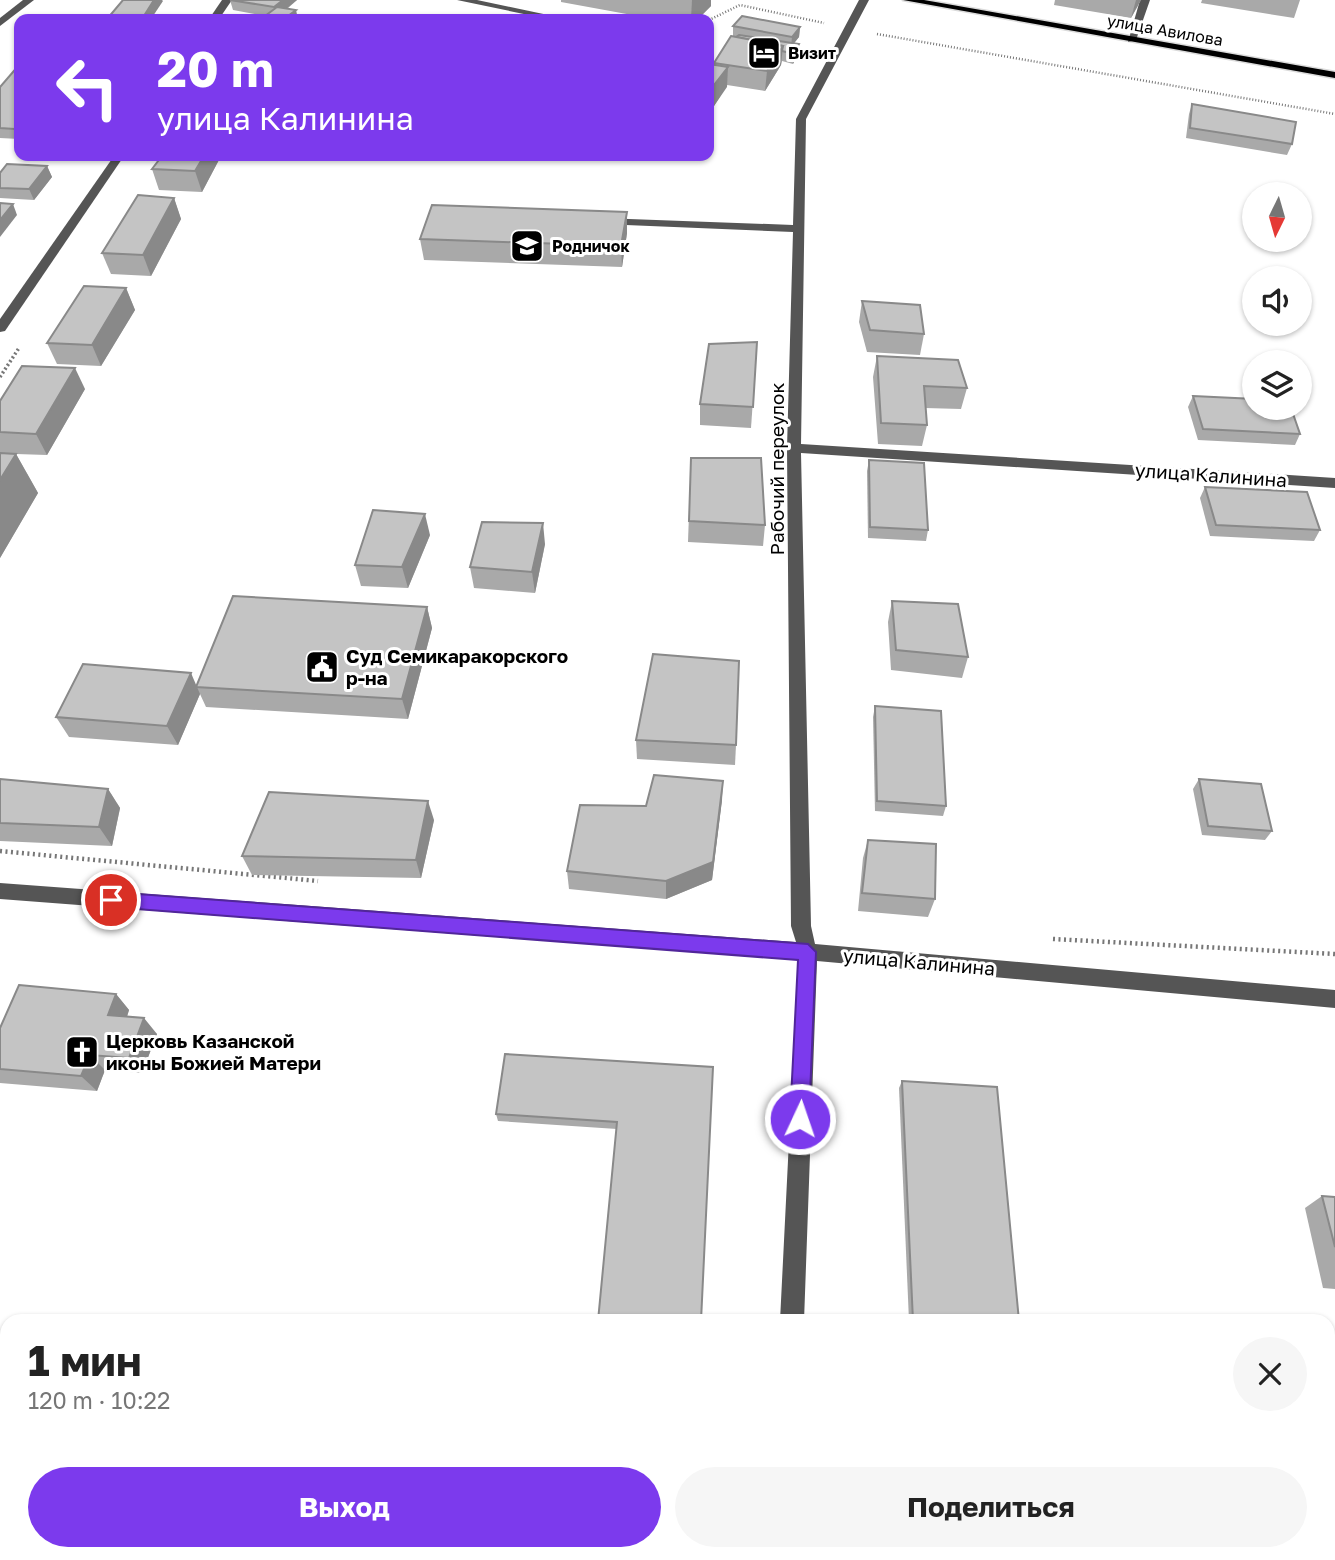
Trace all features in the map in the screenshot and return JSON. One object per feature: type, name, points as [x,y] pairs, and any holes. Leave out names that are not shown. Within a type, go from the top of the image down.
[{"type":"main road","name":"улица Авилова","points":[[908,0],[1335,75]]},
{"type":"street","points":[[0,23],[29,0]]},
{"type":"street","points":[[462,0],[537,14]]},
{"type":"street","name":"Рабочий переулок","points":[[792,1314],[808,952],[801,926],[794,448],[801,119],[864,0]]},
{"type":"street","points":[[1131,40],[1145,0]]},
{"type":"street","points":[[512,14],[530,1]]},
{"type":"street","points":[[0,328],[116,161]]},
{"type":"street","points":[[594,220],[798,229]]},
{"type":"street","name":"улица Калинина","points":[[794,448],[1335,483]]},
{"type":"street","name":"улица Калинина","points":[[0,891],[808,952],[1335,999]]},
{"type":"path","points":[[714,18],[740,5],[849,29],[1335,114]]},
{"type":"building","points":[[123,0],[154,0],[145,14],[111,14]]},
{"type":"building","points":[[230,0],[283,0],[274,7]]},
{"type":"building","points":[[277,7],[296,10],[291,14],[268,14]]},
{"type":"building","points":[[742,16],[800,27],[792,37],[733,26]]},
{"type":"building","points":[[739,35],[799,44],[794,54],[782,51],[783,46],[736,37]]},
{"type":"building","points":[[731,36],[783,46],[767,71],[714,63]]},
{"type":"building","points":[[714,65],[728,67],[714,85]]},
{"type":"building","points":[[14,71],[14,129],[0,128],[0,87]]},
{"type":"building","points":[[1192,104],[1296,122],[1292,144],[1190,128]]},
{"type":"building","points":[[158,161],[201,161],[195,171],[152,169]]},
{"type":"building","points":[[7,164],[47,166],[29,189],[0,188],[0,173]]},
{"type":"building","points":[[138,195],[174,198],[143,255],[102,253]]},
{"type":"building","points":[[0,203],[13,204],[0,220]]},
{"type":"building","points":[[432,205],[627,212],[621,246],[420,239]]},
{"type":"building","points":[[84,286],[126,288],[92,345],[47,343]]},
{"type":"building","points":[[862,301],[920,305],[924,334],[870,330]]},
{"type":"building","points":[[757,342],[753,407],[700,404],[709,344]]},
{"type":"building","points":[[877,356],[958,360],[967,388],[924,386],[927,425],[881,423]]},
{"type":"building","points":[[22,366],[75,368],[36,434],[0,432],[0,401]]},
{"type":"building","points":[[1193,396],[1242,398],[1242,420],[1295,420],[1300,434],[1203,429]]},
{"type":"building","points":[[0,453],[16,454],[0,480]]},
{"type":"building","points":[[691,458],[761,458],[765,525],[689,521]]},
{"type":"building","points":[[869,460],[924,463],[928,530],[870,527]]},
{"type":"building","points":[[1205,487],[1307,492],[1320,530],[1216,525]]},
{"type":"building","points":[[373,510],[425,514],[402,567],[355,565]]},
{"type":"building","points":[[482,522],[543,523],[532,572],[470,567]]},
{"type":"building","name":"Суд Семикаракорского р-на","points":[[233,596],[427,607],[402,699],[196,687]]},
{"type":"building","points":[[892,601],[958,604],[968,657],[896,650]]},
{"type":"building","points":[[653,654],[739,661],[736,745],[636,740]]},
{"type":"building","points":[[83,664],[191,673],[167,726],[56,717]]},
{"type":"building","points":[[875,706],[941,711],[946,806],[877,801]]},
{"type":"building","points":[[654,775],[723,781],[713,862],[666,881],[567,871],[580,805],[646,806]]},
{"type":"building","points":[[0,779],[108,789],[99,827],[0,823]]},
{"type":"building","points":[[1199,779],[1261,784],[1272,831],[1208,826]]},
{"type":"building","points":[[269,792],[428,801],[416,860],[242,856]]},
{"type":"building","points":[[868,840],[936,844],[935,899],[862,893]]},
{"type":"building","name":"Церковь Казанской иконы Божией Матери","points":[[19,985],[116,994],[108,1015],[144,1018],[129,1058],[90,1055],[81,1076],[0,1069],[0,1028]]},
{"type":"building","points":[[505,1054],[713,1067],[701,1314],[599,1314],[617,1122],[496,1114]]},
{"type":"building","points":[[902,1081],[997,1087],[1018,1314],[913,1314]]},
{"type":"building","points":[[1322,1196],[1335,1197],[1335,1247]]},
{"type":"place","name":"Визит","points":[[764,53]]},
{"type":"place","name":"Родничок","points":[[527,246]]},
{"type":"place","name":"Суд Семикаракорского р-на","points":[[322,667]]},
{"type":"place","name":"Церковь Казанской иконы Божией Матери","points":[[82,1052]]},
{"type":"route","points":[[111,900],[808,952],[800,1119]]}]
